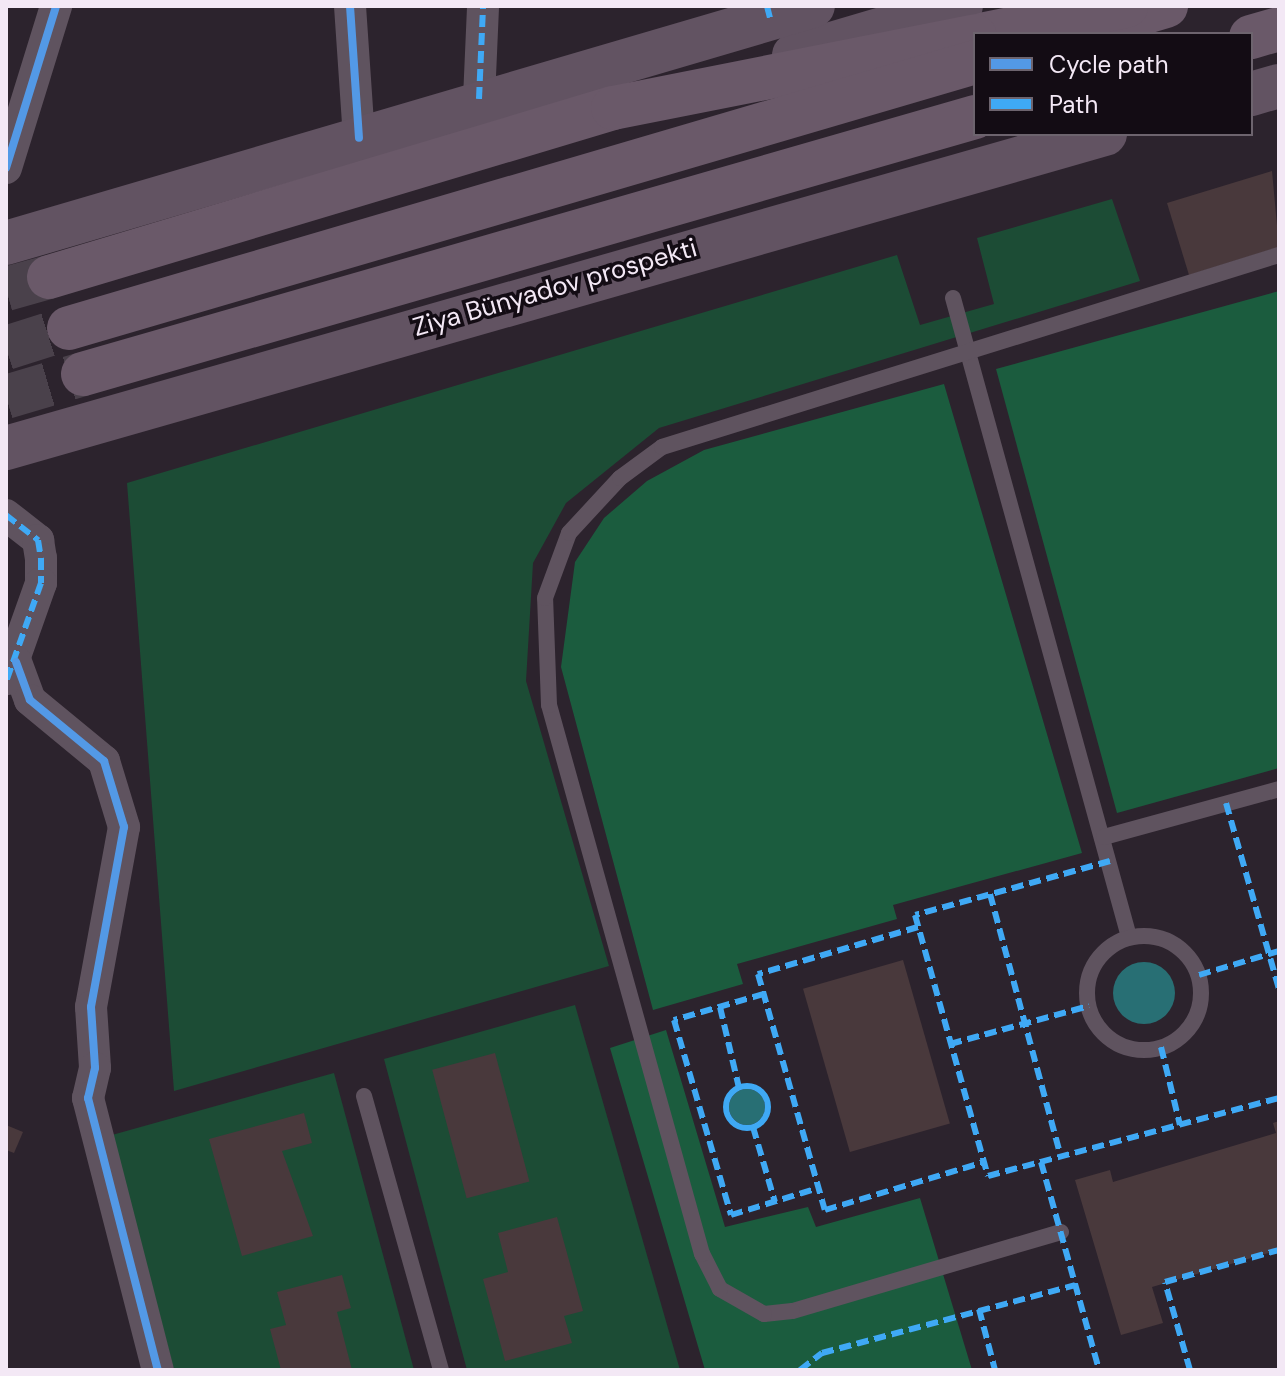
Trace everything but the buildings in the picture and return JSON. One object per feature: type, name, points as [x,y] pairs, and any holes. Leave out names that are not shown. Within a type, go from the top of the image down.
[{"type":"main road","points":[[6,243],[768,12],[813,6]]},
{"type":"main road","points":[[49,277],[961,6]]},
{"type":"main road","points":[[995,32],[1126,6]]},
{"type":"main road","points":[[1077,32],[1166,6]]},
{"type":"main road","points":[[613,108],[973,36]]},
{"type":"main road","points":[[69,328],[973,63]]},
{"type":"main road","points":[[1253,93],[1279,86]]},
{"type":"main road","name":"Ziya Bünyadov prospekti","points":[[83,374],[973,118]]},
{"type":"main road","name":"Ziya Bünyadov prospekti","points":[[6,448],[1098,136]]},
{"type":"street","points":[[6,168],[56,6]]},
{"type":"street","points":[[350,6],[359,138]]},
{"type":"street","points":[[479,99],[483,6]]},
{"type":"street","points":[[6,515],[38,540],[41,558],[41,583],[11,672],[30,700],[104,761],[124,827],[91,1007],[95,1068],[88,1098],[158,1370]]},
{"type":"lane","points":[[1061,1232],[792,1311],[764,1314],[720,1289],[702,1254],[542,663],[552,566],[593,503],[631,470],[702,429],[1279,255]]},
{"type":"lane","points":[[953,298],[1104,837],[1129,937]]},
{"type":"lane","points":[[1104,837],[1279,789]]},
{"type":"lane","points":[[1129,937],[1165,939],[1197,968],[1201,1004],[1194,1022],[1168,1045],[1132,1049],[1101,1032],[1090,1014],[1089,975],[1111,945],[1129,937]]},
{"type":"lane","points":[[364,1096],[441,1370]]},
{"type":"green space","points":[[1112,199],[1140,281],[659,428],[566,503],[533,563],[526,681],[609,966],[174,1091],[127,483],[897,255],[920,325],[994,304],[977,238]]},
{"type":"green space","points":[[1279,291],[1279,768],[1117,813],[996,369]]},
{"type":"green space","points":[[944,384],[1082,853],[893,905],[897,919],[737,964],[743,984],[653,1010],[561,667],[575,562],[604,518],[647,481],[704,450]]},
{"type":"green space","points":[[575,1005],[680,1370],[467,1370],[384,1059]]},
{"type":"green space","points":[[666,1030],[725,1227],[808,1207],[816,1227],[920,1198],[972,1370],[705,1370],[610,1048]]},
{"type":"green space","points":[[334,1073],[414,1370],[174,1370],[112,1135]]},
{"type":"water","points":[[1144,962],[1156,964],[1166,971],[1173,981],[1173,1005],[1166,1015],[1156,1022],[1144,1024],[1132,1022],[1122,1015],[1115,1005],[1113,993],[1115,981],[1122,971],[1132,964]]},
{"type":"water","points":[[747,1089],[760,1094],[765,1107],[760,1120],[747,1125],[734,1120],[729,1107],[734,1094]]},
{"type":"tunnel","points":[[6,289],[49,277]]},
{"type":"tunnel","points":[[6,348],[69,328]]},
{"type":"tunnel","points":[[6,397],[83,374]]},
{"type":"marked path","points":[[479,99],[483,6]]},
{"type":"marked path","points":[[767,6],[770,18]]},
{"type":"marked path","points":[[6,515],[38,540],[41,558],[41,583],[6,682]]},
{"type":"marked path","points":[[1226,803],[1279,989]]},
{"type":"marked path","points":[[1110,861],[915,915],[988,1176],[1279,1098]]},
{"type":"marked path","points":[[990,894],[1061,1157]]},
{"type":"marked path","points":[[918,927],[758,974],[825,1210],[984,1162]]},
{"type":"marked path","points":[[1199,975],[1279,951]]},
{"type":"marked path","points":[[764,994],[674,1020],[731,1215],[818,1188]]},
{"type":"marked path","points":[[950,1044],[1089,1006]]},
{"type":"marked path","points":[[720,1007],[739,1088]]},
{"type":"marked path","points":[[1161,1047],[1180,1125]]},
{"type":"marked path","points":[[747,1086],[762,1092],[768,1107],[762,1122],[747,1128],[732,1122],[726,1107],[732,1092],[747,1086]]},
{"type":"marked path","points":[[753,1127],[775,1202]]},
{"type":"marked path","points":[[1041,1162],[1099,1370]]},
{"type":"marked path","points":[[1190,1370],[1165,1282],[1279,1250]]},
{"type":"marked path","points":[[800,1370],[822,1353],[1075,1285]]},
{"type":"marked path","points":[[979,1309],[995,1370]]},
{"type":"cycle path","points":[[6,168],[56,6]]},
{"type":"cycle path","points":[[350,6],[359,138]]},
{"type":"cycle path","points":[[16,662],[30,700],[104,761],[124,827],[91,1007],[95,1068],[88,1098],[158,1370]]}]
